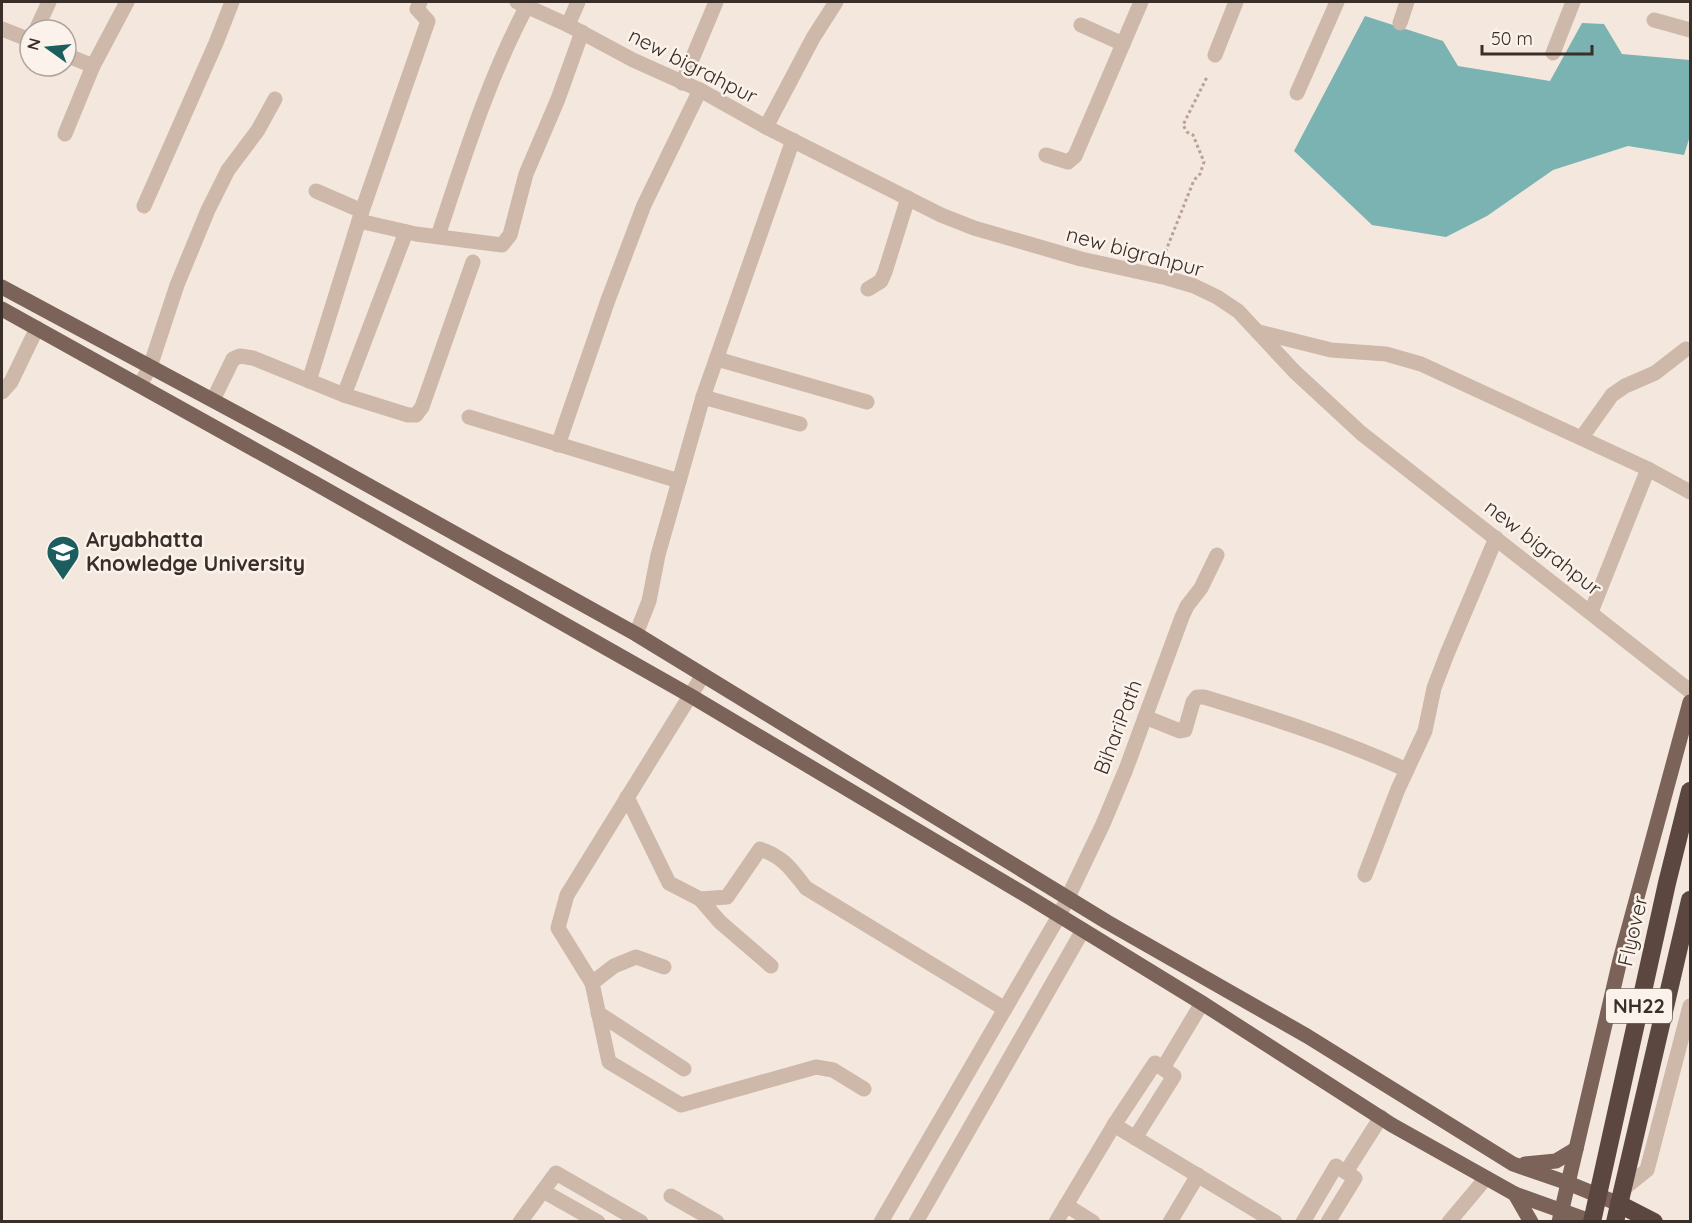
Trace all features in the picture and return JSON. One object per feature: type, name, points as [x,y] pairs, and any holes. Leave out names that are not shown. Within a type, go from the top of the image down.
[{"type":"highway","name":"Flyover","points":[[1592,1221],[1667,883],[1690,791]]},
{"type":"highway","name":"NH22","points":[[1619,1205],[1690,900]]},
{"type":"highway","points":[[1619,1205],[1654,1221]]},
{"type":"main road","points":[[2,287],[213,400],[636,634],[1107,922],[1307,1036],[1513,1164],[1568,1183],[1619,1205]]},
{"type":"main road","points":[[2,309],[691,696],[1083,930],[1381,1117],[1486,1178],[1560,1216],[1592,1221]]},
{"type":"main road","points":[[347,501],[358,480]]},
{"type":"main road","points":[[566,624],[579,602]]},
{"type":"main road","points":[[1560,1216],[1620,960],[1690,702]]},
{"type":"main road","points":[[1513,1164],[1556,1161],[1576,1149]]},
{"type":"main road","points":[[1515,1194],[1531,1221]]},
{"type":"street","points":[[41,18],[48,2]]},
{"type":"street","points":[[65,134],[93,66],[127,2]]},
{"type":"street","points":[[144,206],[232,2]]},
{"type":"street","points":[[309,381],[360,216],[428,21],[417,9],[420,2]]},
{"type":"street","points":[[568,25],[578,2]]},
{"type":"street","points":[[682,83],[716,2]]},
{"type":"street","points":[[766,127],[813,38],[836,2]]},
{"type":"street","points":[[1046,155],[1068,162],[1075,156],[1141,2]]},
{"type":"street","points":[[1215,55],[1236,2]]},
{"type":"street","points":[[1297,93],[1337,2]]},
{"type":"street","points":[[1400,23],[1407,2]]},
{"type":"street","points":[[1553,53],[1573,2]]},
{"type":"street","points":[[438,236],[491,83],[522,4]]},
{"type":"street","name":"new bigrahpur","points":[[522,4],[582,32],[633,60],[700,90],[766,127],[941,215],[974,228],[1081,260],[1156,275],[1194,286],[1217,297],[1239,311],[1295,372],[1333,409],[1386,454],[1690,691]]},
{"type":"street","points":[[1654,20],[1690,30]]},
{"type":"street","points":[[1081,25],[1123,44]]},
{"type":"street","points":[[2,29],[18,35]]},
{"type":"street","points":[[316,191],[360,216],[406,232],[492,246],[502,245],[506,241],[526,174],[558,99],[582,32]]},
{"type":"street","points":[[78,60],[93,66]]},
{"type":"street","points":[[558,445],[608,300],[644,205],[700,90]]},
{"type":"street","points":[[140,386],[150,367],[174,296],[208,210],[228,170],[258,130],[275,99]]},
{"type":"street","points":[[636,634],[648,601],[658,555],[703,397],[793,141]]},
{"type":"street","points":[[868,289],[881,280],[885,272],[908,198]]},
{"type":"street","points":[[344,394],[406,232]]},
{"type":"street","points":[[213,400],[233,359],[240,356],[253,358],[309,381],[408,416],[416,415],[422,406],[473,262]]},
{"type":"street","points":[[2,392],[11,382],[37,328]]},
{"type":"street","points":[[1259,332],[1331,350],[1386,354],[1405,358],[1442,372],[1582,437],[1690,492]]},
{"type":"street","points":[[1582,437],[1612,395],[1625,386],[1655,372],[1686,349]]},
{"type":"street","points":[[717,359],[867,402]]},
{"type":"street","points":[[703,397],[800,424]]},
{"type":"street","points":[[469,417],[679,481]]},
{"type":"street","points":[[1591,612],[1648,469]]},
{"type":"street","points":[[1365,875],[1425,731],[1434,688],[1443,663],[1496,538]]},
{"type":"street","name":"BihariPath","points":[[881,1221],[1059,916],[1103,824],[1182,617],[1187,606],[1201,588],[1217,555]]},
{"type":"street","points":[[703,675],[567,895],[558,928],[592,982],[609,1062],[681,1105],[816,1067],[833,1070],[864,1089]]},
{"type":"street","points":[[1145,717],[1180,731],[1185,730],[1193,702],[1197,697],[1204,697],[1287,722],[1369,752],[1407,770]]},
{"type":"street","points":[[627,797],[669,883],[700,899],[720,922],[771,966]]},
{"type":"street","points":[[700,899],[727,897],[760,849],[774,854],[787,863],[806,888],[1005,1009]]},
{"type":"street","points":[[916,1221],[1083,930]]},
{"type":"street","points":[[592,982],[614,966],[636,957],[664,967]]},
{"type":"street","points":[[1162,1068],[1202,1003]]},
{"type":"street","points":[[1619,1205],[1647,1170],[1690,1006]]},
{"type":"street","points":[[598,1013],[684,1069]]},
{"type":"street","points":[[1056,1221],[1114,1125],[1155,1063],[1174,1076],[1135,1138]]},
{"type":"street","points":[[1346,1172],[1381,1117]]},
{"type":"street","points":[[1114,1125],[1275,1221]]},
{"type":"street","points":[[1303,1221],[1336,1166],[1355,1178],[1328,1221]]},
{"type":"street","points":[[520,1221],[555,1173],[640,1221]]},
{"type":"street","points":[[1170,1221],[1198,1175]]},
{"type":"street","points":[[1449,1221],[1486,1178]]},
{"type":"street","points":[[543,1191],[598,1221]]},
{"type":"street","points":[[671,1196],[717,1221]]},
{"type":"street","points":[[1066,1205],[1093,1221]]},
{"type":"path","points":[[1156,275],[1189,192],[1204,162],[1193,135],[1187,132],[1183,125],[1207,77]]},
{"type":"water","points":[[1365,16],[1443,41],[1458,66],[1550,81],[1582,23],[1604,24],[1622,54],[1690,60],[1690,136],[1684,155],[1628,146],[1553,170],[1487,216],[1446,237],[1372,225],[1294,151]]},
{"type":"place","name":"Aryabhatta Knowledge University","points":[[63,581]]}]
